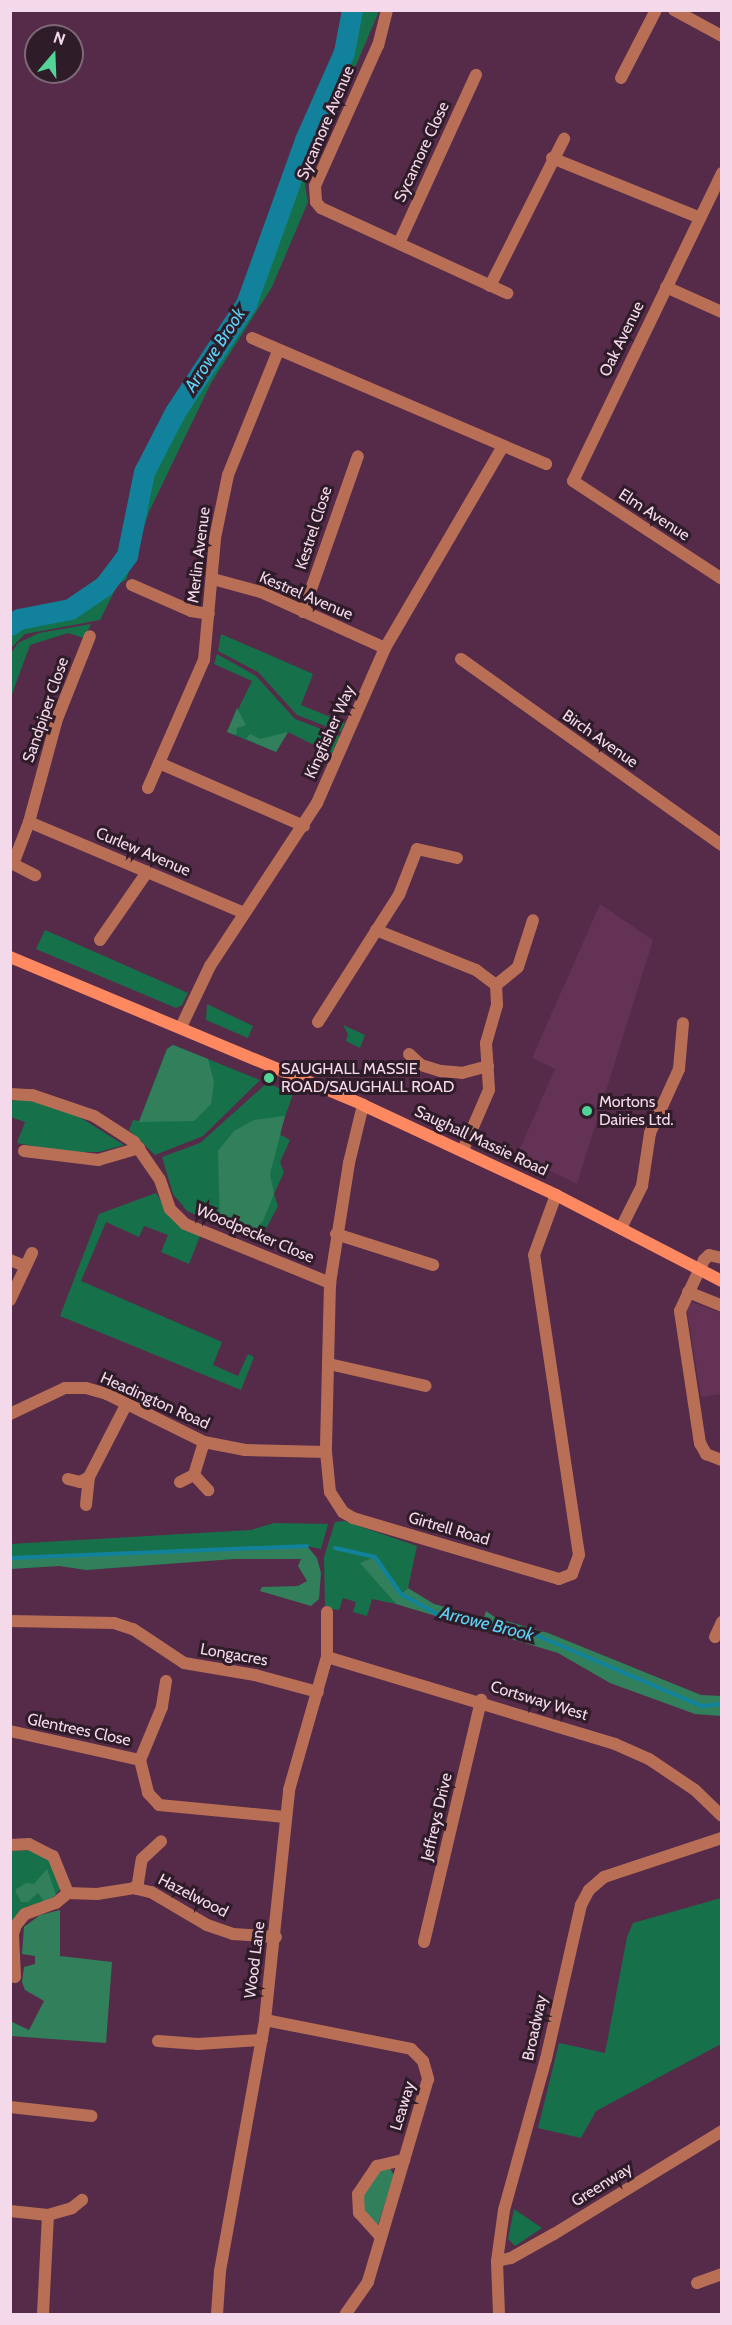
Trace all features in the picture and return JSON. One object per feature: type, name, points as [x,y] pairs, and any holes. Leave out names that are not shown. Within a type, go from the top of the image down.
[{"type":"main road","name":"Saughall Massie Road","points":[[10,957],[363,1105],[463,1150],[621,1228],[698,1272],[722,1281]]},
{"type":"street","name":"Sycamore Avenue","points":[[387,10],[378,45],[315,194],[321,208],[507,293]]},
{"type":"street","points":[[621,78],[656,10]]},
{"type":"street","points":[[674,10],[722,36]]},
{"type":"street","name":"Sycamore Close","points":[[399,243],[476,75]]},
{"type":"street","points":[[490,286],[552,158],[564,139]]},
{"type":"street","points":[[552,158],[698,217]]},
{"type":"street","name":"Oak Avenue","points":[[573,475],[698,217],[722,173]]},
{"type":"street","points":[[666,287],[722,312]]},
{"type":"street","points":[[252,338],[546,464]]},
{"type":"street","name":"Merlin Avenue","points":[[148,788],[204,660],[215,538],[228,475],[278,351]]},
{"type":"street","name":"Kingfisher Way","points":[[181,1028],[210,966],[303,826],[385,648],[503,446]]},
{"type":"street","name":"Kestrel Close","points":[[303,612],[358,456]]},
{"type":"street","name":"Elm Avenue","points":[[573,475],[573,481],[722,579]]},
{"type":"street","name":"Kestrel Avenue","points":[[213,579],[261,592],[385,648]]},
{"type":"street","points":[[132,585],[191,611],[209,614]]},
{"type":"street","name":"Sandpiper Close","points":[[35,874],[12,864],[29,822],[57,719],[90,636]]},
{"type":"street","name":"Birch Avenue","points":[[461,659],[722,844]]},
{"type":"street","points":[[159,763],[303,826]]},
{"type":"street","name":"Curlew Avenue","points":[[29,822],[244,913]]},
{"type":"street","points":[[318,1022],[399,895],[417,849],[457,858]]},
{"type":"street","points":[[100,940],[147,873]]},
{"type":"street","points":[[496,985],[518,968],[533,920]]},
{"type":"street","points":[[376,930],[476,970],[496,985],[498,1005],[486,1043],[489,1090],[463,1150]]},
{"type":"street","points":[[621,1228],[642,1186],[650,1133],[679,1069],[683,1023]]},
{"type":"street","points":[[409,1054],[421,1065],[441,1071],[462,1073],[488,1066]]},
{"type":"street","name":"Woodpecker Close","points":[[10,1094],[32,1095],[94,1116],[139,1148],[160,1180],[170,1209],[185,1224],[330,1283]]},
{"type":"street","name":"Girtrell Road","points":[[363,1105],[336,1234],[330,1283],[326,1452],[330,1492],[343,1512],[353,1518],[559,1579],[572,1574],[579,1555],[534,1255],[556,1195]]},
{"type":"street","points":[[24,1151],[98,1160],[139,1148]]},
{"type":"street","points":[[336,1234],[433,1265]]},
{"type":"street","points":[[10,1300],[32,1253]]},
{"type":"street","points":[[722,1258],[709,1255],[698,1272],[680,1311],[700,1443],[706,1454],[722,1460]]},
{"type":"street","points":[[10,1260],[25,1266]]},
{"type":"street","points":[[688,1292],[722,1306]]},
{"type":"street","points":[[328,1364],[426,1386]]},
{"type":"street","name":"Headington Road","points":[[10,1414],[65,1388],[86,1388],[204,1442],[244,1450],[326,1452]]},
{"type":"street","points":[[86,1506],[90,1477],[126,1405]]},
{"type":"street","points":[[180,1482],[194,1475],[204,1442]]},
{"type":"street","points":[[194,1475],[208,1490]]},
{"type":"street","points":[[68,1479],[80,1482],[90,1477]]},
{"type":"street","name":"Wood Lane","points":[[217,2314],[220,2271],[265,2020],[276,1937],[285,1817],[327,1657],[327,1612]]},
{"type":"street","name":"Longacres","points":[[10,1621],[114,1623],[133,1629],[184,1663],[255,1675],[318,1692]]},
{"type":"street","points":[[715,1637],[722,1622]]},
{"type":"street","name":"Cortsway West","points":[[327,1657],[578,1730],[649,1759],[695,1790],[722,1816]]},
{"type":"street","points":[[166,1681],[162,1707],[140,1760],[144,1785],[159,1805],[285,1817]]},
{"type":"street","name":"Jeffreys Drive","points":[[424,1942],[481,1700]]},
{"type":"street","name":"Glentrees Close","points":[[10,1731],[140,1760]]},
{"type":"street","name":"Broadway","points":[[499,2314],[497,2261],[504,2210],[546,2060],[579,1915],[589,1890],[604,1877],[722,1838]]},
{"type":"street","points":[[137,1888],[142,1859],[161,1841]]},
{"type":"street","points":[[10,1845],[29,1844],[53,1856],[68,1893]]},
{"type":"street","name":"Hazelwood","points":[[15,1977],[13,1934],[16,1925],[26,1914],[56,1903],[68,1893],[137,1888],[207,1925],[233,1934],[276,1937]]},
{"type":"street","name":"Leaway","points":[[265,2020],[411,2049],[423,2061],[428,2079],[368,2282],[346,2314]]},
{"type":"street","points":[[158,2041],[198,2044],[262,2040]]},
{"type":"street","points":[[10,2107],[92,2116]]},
{"type":"street","name":"Greenway","points":[[497,2261],[511,2258],[554,2234],[722,2131]]},
{"type":"street","points":[[380,2236],[359,2213],[358,2194],[376,2166],[404,2160]]},
{"type":"street","points":[[10,2211],[48,2215],[72,2208],[81,2200]]},
{"type":"street","points":[[43,2314],[48,2215]]},
{"type":"street","points":[[697,2283],[722,2274]]},
{"type":"shaded area","points":[[600,904],[653,940],[577,1184],[517,1155],[555,1069],[532,1058]]},
{"type":"shaded area","points":[[689,1301],[721,1313],[721,1394],[701,1397],[687,1310]]},
{"type":"green space","points":[[352,11],[379,11],[305,186],[308,202],[272,287],[211,383],[149,512],[126,580],[118,584],[100,620],[25,634],[11,648],[11,630],[27,622],[55,619],[83,608],[104,590],[127,555],[139,484],[175,412],[246,304],[305,140],[344,52]]},
{"type":"green space","points":[[91,624],[84,638],[68,633],[30,645],[11,697],[11,653],[18,643],[39,633]]},
{"type":"green space","points":[[221,634],[313,674],[301,705],[345,723],[341,732],[297,715],[258,672],[218,651]]},
{"type":"green space","points":[[217,654],[256,676],[295,719],[340,736],[332,754],[288,732],[276,752],[227,732],[252,681],[214,664]]},
{"type":"green space","points":[[237,708],[246,725],[237,728],[236,735],[227,732]]},
{"type":"green space","points":[[288,732],[276,752],[246,739],[250,734],[260,739]]},
{"type":"green space","points":[[45,930],[188,993],[182,1005],[176,1008],[36,949]]},
{"type":"green space","points":[[207,1004],[253,1026],[248,1038],[206,1020]]},
{"type":"green space","points":[[343,1025],[365,1035],[360,1048],[346,1041],[348,1034]]},
{"type":"green space","points":[[173,1045],[260,1080],[203,1136],[155,1155],[129,1130],[133,1120],[139,1121],[167,1049]]},
{"type":"green space","points":[[173,1045],[208,1059],[214,1082],[211,1104],[194,1121],[139,1122],[167,1049]]},
{"type":"green space","points":[[267,1083],[293,1094],[279,1134],[290,1140],[280,1162],[284,1172],[274,1194],[278,1206],[259,1242],[187,1211],[173,1194],[162,1157],[200,1143]]},
{"type":"green space","points":[[23,1099],[49,1104],[81,1118],[124,1145],[99,1152],[64,1152],[17,1143],[25,1122],[11,1117],[11,1101]]},
{"type":"green space","points":[[285,1116],[270,1174],[274,1194],[263,1221],[249,1237],[220,1225],[218,1151],[234,1131],[254,1120]]},
{"type":"green space","points":[[156,1193],[172,1219],[200,1236],[189,1264],[161,1252],[168,1235],[144,1226],[139,1237],[106,1222],[81,1281],[222,1342],[213,1365],[238,1376],[248,1354],[254,1357],[241,1390],[60,1316],[99,1214]]},
{"type":"green space","points":[[344,1521],[417,1546],[408,1588],[401,1594],[375,1557],[361,1563],[396,1604],[372,1599],[367,1616],[353,1612],[356,1602],[343,1598],[339,1610],[325,1608],[324,1557],[335,1522]]},
{"type":"green space","points":[[274,1523],[328,1524],[321,1549],[307,1546],[11,1558],[10,1544],[251,1530]]},
{"type":"green space","points":[[307,1546],[317,1558],[321,1573],[319,1599],[311,1606],[260,1591],[262,1587],[298,1586],[307,1581],[298,1566],[301,1559],[234,1559],[86,1570],[59,1566],[11,1569],[11,1558]]},
{"type":"green space","points":[[375,1557],[401,1594],[408,1588],[434,1604],[464,1612],[463,1617],[483,1621],[486,1611],[496,1618],[548,1633],[701,1695],[721,1696],[721,1716],[695,1714],[610,1683],[558,1653],[396,1604],[360,1563]]},
{"type":"green space","points":[[30,1850],[49,1860],[61,1888],[52,1899],[26,1907],[11,1923],[11,1851]]},
{"type":"green space","points":[[47,1869],[56,1895],[44,1901],[38,1893],[28,1902],[21,1902],[15,1890],[26,1883],[34,1884]]},
{"type":"green space","points":[[721,1898],[721,2044],[596,2111],[581,2138],[538,2128],[559,2043],[605,2053],[627,1937],[633,1923]]},
{"type":"green space","points":[[60,1910],[60,1956],[112,1962],[106,2043],[11,2036],[10,2021],[29,2030],[44,2001],[25,1990],[22,1982],[24,1967],[35,1964],[35,1956],[22,1954],[24,1927],[40,1915]]},
{"type":"green space","points":[[389,2167],[394,2175],[377,2228],[366,2218],[361,2197],[373,2173]]},
{"type":"green space","points":[[514,2209],[542,2228],[515,2246],[508,2239]]},
{"type":"waterway","name":"Arrowe Brook","points":[[10,625],[19,619],[70,609],[104,586],[127,555],[144,472],[175,412],[246,304],[305,140],[344,52],[352,10]]},
{"type":"waterway","name":"Arrowe Brook","points":[[10,1558],[307,1546]]},
{"type":"waterway","name":"Arrowe Brook","points":[[335,1548],[375,1557],[401,1594],[441,1616],[529,1632],[702,1706],[722,1704]]},
{"type":"place","name":"SAUGHALL MASSIE ROAD/SAUGHALL ROAD","points":[[269,1078]]},
{"type":"place","name":"Mortons Dairies Ltd.","points":[[587,1111]]}]
